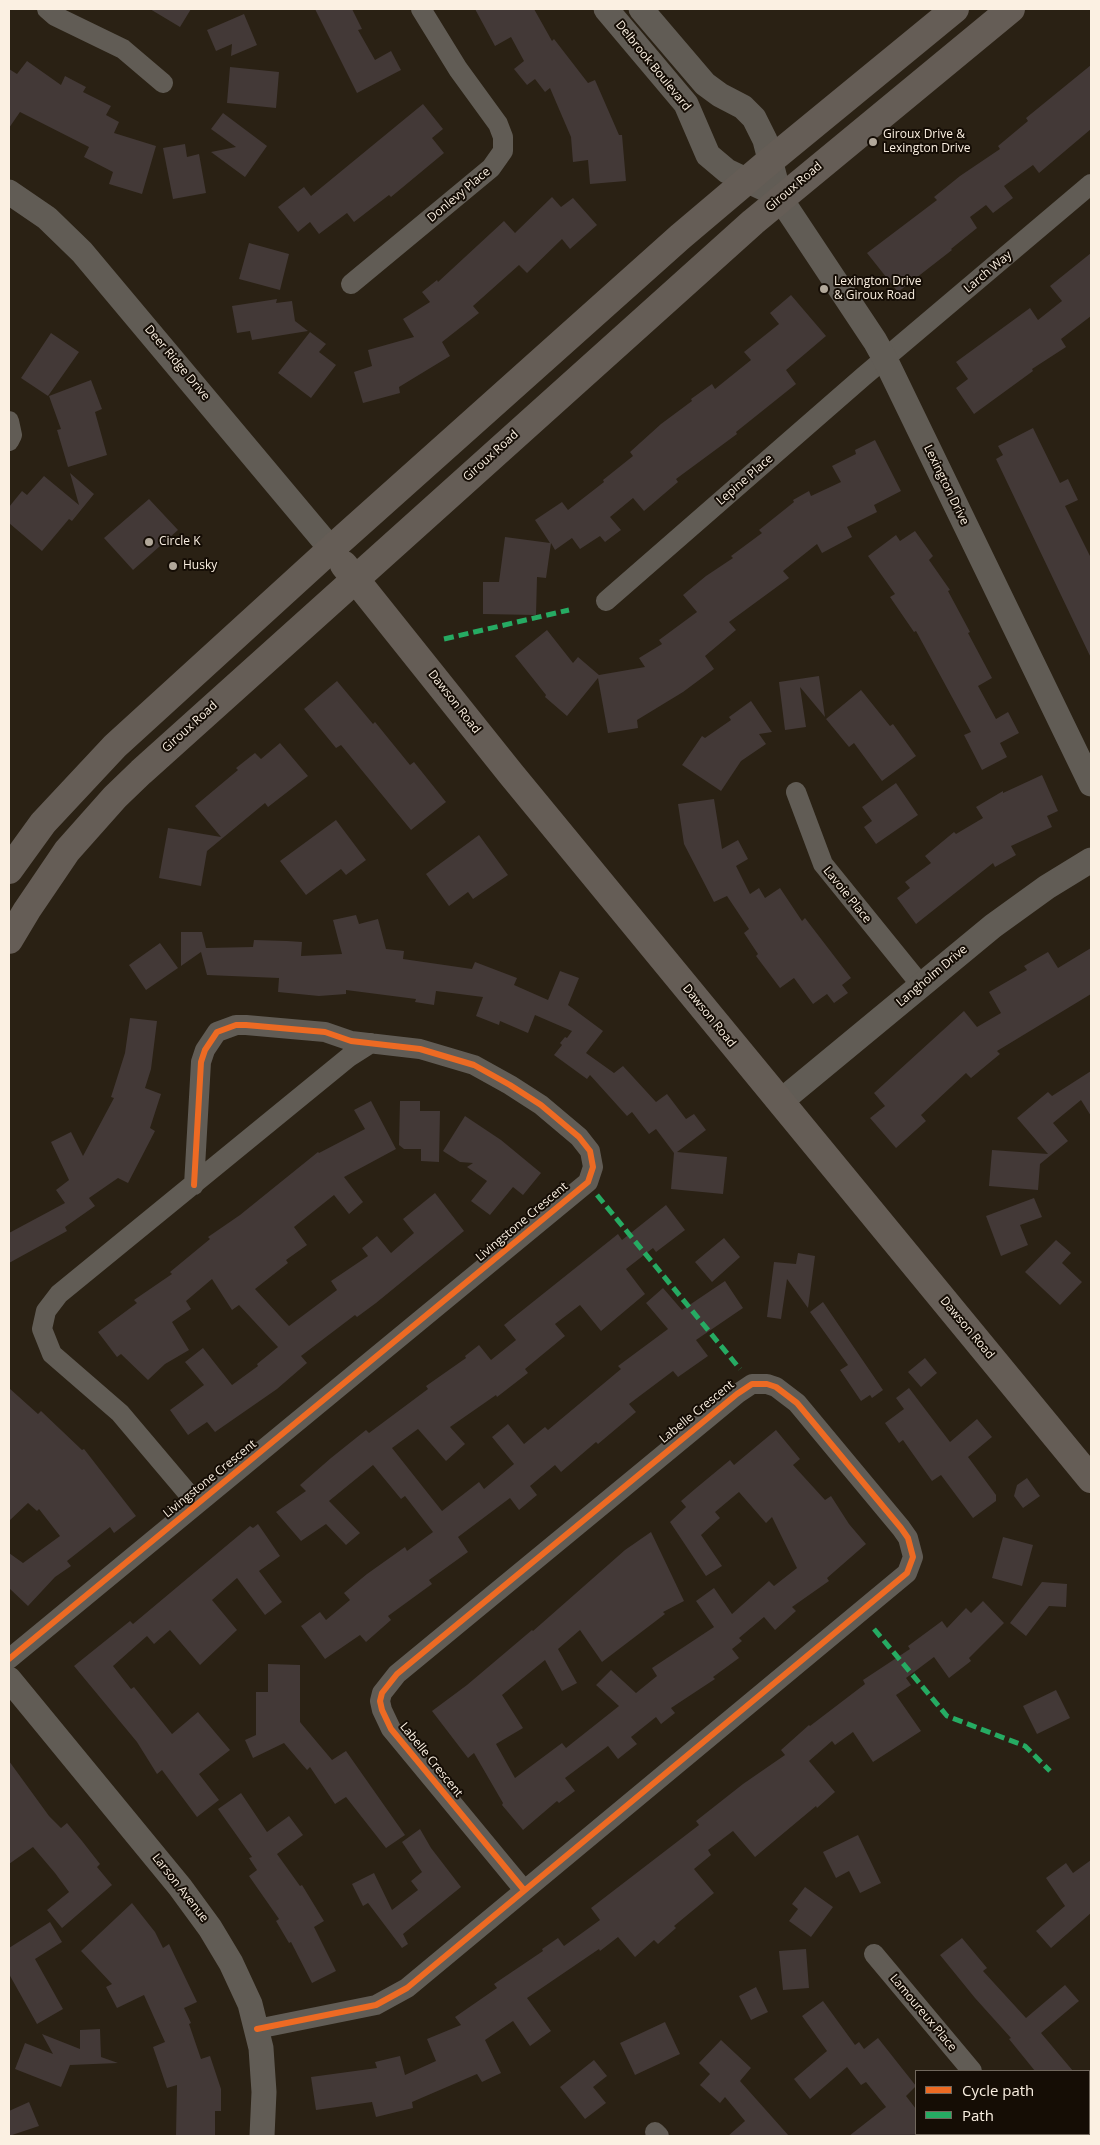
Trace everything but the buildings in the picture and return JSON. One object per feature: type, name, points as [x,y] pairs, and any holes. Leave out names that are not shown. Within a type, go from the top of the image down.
[{"type":"main road","points":[[9,870],[43,823],[115,746],[331,549],[680,237],[955,9]]},
{"type":"main road","name":"Giroux Road","points":[[9,940],[55,867],[115,797],[141,772],[780,198],[1011,9]]},
{"type":"main road","name":"Dawson Road","points":[[331,549],[511,774],[1091,1479]]},
{"type":"street","points":[[47,9],[55,16],[123,49],[163,83]]},
{"type":"street","name":"Donlevy Place","points":[[351,284],[491,168],[503,151],[503,137],[498,124],[458,69],[421,9]]},
{"type":"street","name":"Delbrook Boulevard","points":[[606,9],[686,104],[708,155],[727,171],[748,180],[780,198]]},
{"type":"street","points":[[641,9],[706,84],[720,95],[743,107],[754,118],[765,140],[780,198]]},
{"type":"street","name":"Larch Way","points":[[885,359],[1091,184]]},
{"type":"street","name":"Deer Ridge Drive","points":[[9,192],[47,218],[82,252],[331,549]]},
{"type":"street","name":"Lexington Drive","points":[[780,198],[885,359],[1091,784]]},
{"type":"street","name":"Lepine Place","points":[[606,601],[885,359]]},
{"type":"street","points":[[9,421],[12,435],[9,441]]},
{"type":"street","name":"Lavoie Place","points":[[796,792],[823,864],[921,985]]},
{"type":"street","name":"Langholm Drive","points":[[780,1102],[967,946],[1020,906],[1091,860]]},
{"type":"street","name":"Livingstone Crescent","points":[[9,1659],[588,1182],[593,1167],[590,1151],[579,1137],[541,1105],[474,1065],[420,1049],[351,1041],[325,1032],[236,1025],[217,1032],[209,1041],[201,1062],[194,1185]]},
{"type":"street","name":"Livingstone Crescent","points":[[197,1504],[128,1422],[52,1354],[42,1329],[46,1311],[59,1294],[349,1057],[371,1043]]},
{"type":"street","name":"Labelle Crescent","points":[[257,2030],[376,2005],[407,1988],[907,1573],[913,1556],[908,1538],[901,1528],[797,1403],[776,1387],[767,1384],[752,1384],[736,1394],[397,1674],[382,1693],[380,1701],[382,1710],[391,1729],[524,1890]]},
{"type":"street","name":"Larson Avenue","points":[[9,1679],[180,1886],[232,1962],[242,1984],[257,2030],[264,2092],[262,2136]]},
{"type":"street","name":"Lamoureux Place","points":[[874,1954],[971,2070]]},
{"type":"marked path","points":[[444,639],[569,610]]},
{"type":"marked path","points":[[597,1195],[740,1369]]},
{"type":"marked path","points":[[874,1629],[947,1716],[1025,1746],[1050,1771]]},
{"type":"cycle path","points":[[9,1659],[588,1182],[593,1167],[590,1151],[579,1137],[541,1105],[474,1065],[420,1049],[351,1041],[325,1032],[236,1025],[217,1032],[205,1050],[201,1062],[194,1185]]},
{"type":"cycle path","points":[[257,2029],[376,2005],[407,1988],[907,1573],[913,1557],[908,1538],[901,1528],[797,1403],[776,1387],[767,1384],[752,1384],[737,1394],[397,1674],[382,1693],[380,1701],[382,1710],[391,1729],[524,1890]]},
{"type":"place","name":"Giroux Drive & Lexington Drive","points":[[873,142]]},
{"type":"place","name":"Lexington Drive & Giroux Road","points":[[824,289]]},
{"type":"place","name":"Circle K","points":[[149,542]]},
{"type":"place","name":"Husky","points":[[173,566]]}]
